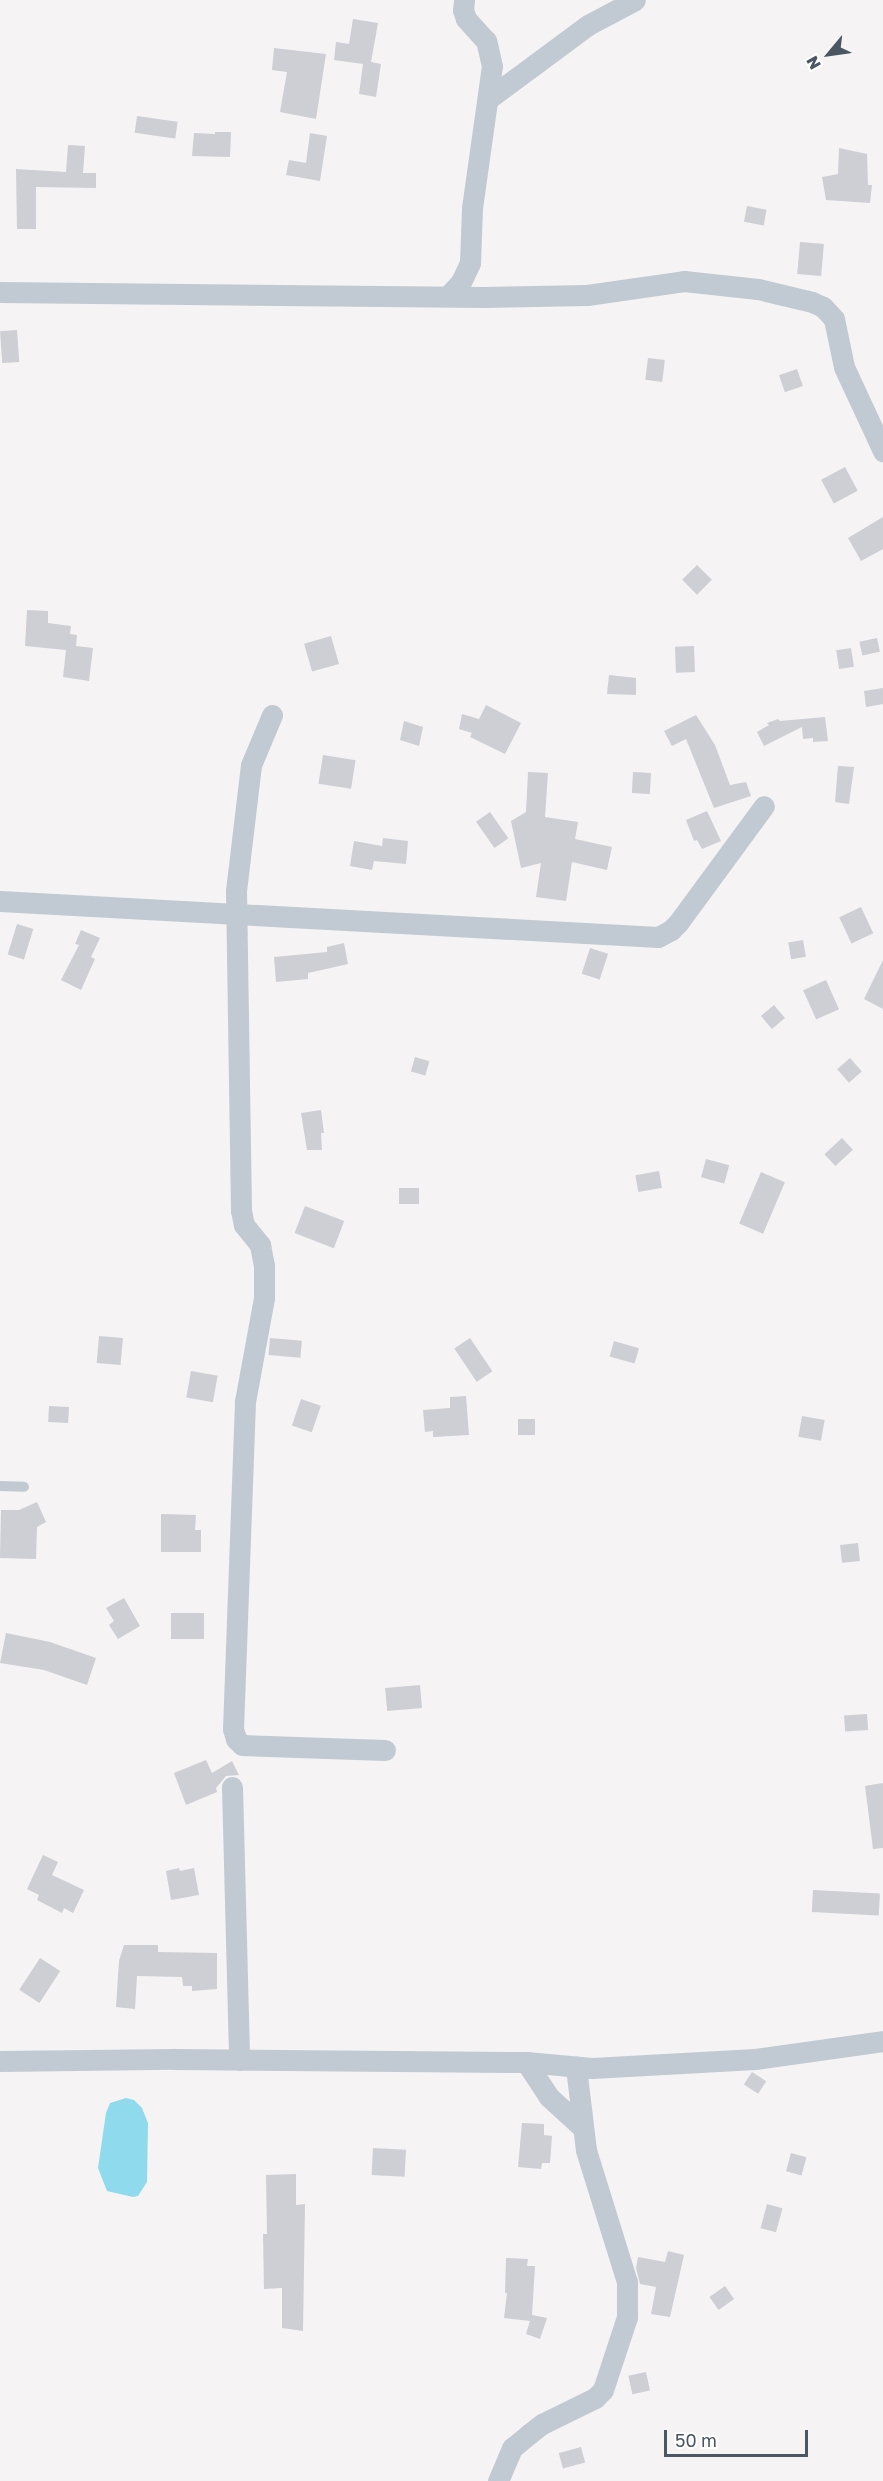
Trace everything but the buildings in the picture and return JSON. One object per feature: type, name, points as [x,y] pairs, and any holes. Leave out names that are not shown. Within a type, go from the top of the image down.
[{"type":"street","points":[[448,296],[461,282],[470,262],[472,208],[492,66],[489,49],[466,19],[463,10],[464,0]]},
{"type":"street","points":[[488,99],[588,25],[635,0]]},
{"type":"street","points":[[0,292],[587,295],[684,281],[758,289],[812,302],[823,307],[834,319],[844,367],[883,451]]},
{"type":"street","points":[[272,715],[251,765],[236,891],[242,1128],[241,1210],[244,1225],[260,1245],[264,1265],[264,1298],[245,1402],[232,1729],[236,1739],[242,1745],[385,1750]]},
{"type":"street","points":[[0,901],[658,937],[678,923],[764,806]]},
{"type":"street","points":[[232,1787],[239,2060]]},
{"type":"street","points":[[0,2061],[526,2062],[576,2067],[755,2059],[881,2044]]},
{"type":"street","points":[[526,2062],[549,2097],[584,2128]]},
{"type":"street","points":[[498,2481],[512,2448],[542,2424],[595,2398],[603,2390],[627,2317],[627,2282],[589,2163],[576,2067]]},
{"type":"lane","points":[[0,1486],[24,1487]]},
{"type":"water","points":[[126,2098],[134,2100],[142,2108],[148,2123],[147,2182],[138,2196],[133,2197],[107,2191],[98,2168],[106,2113],[110,2103]]}]
